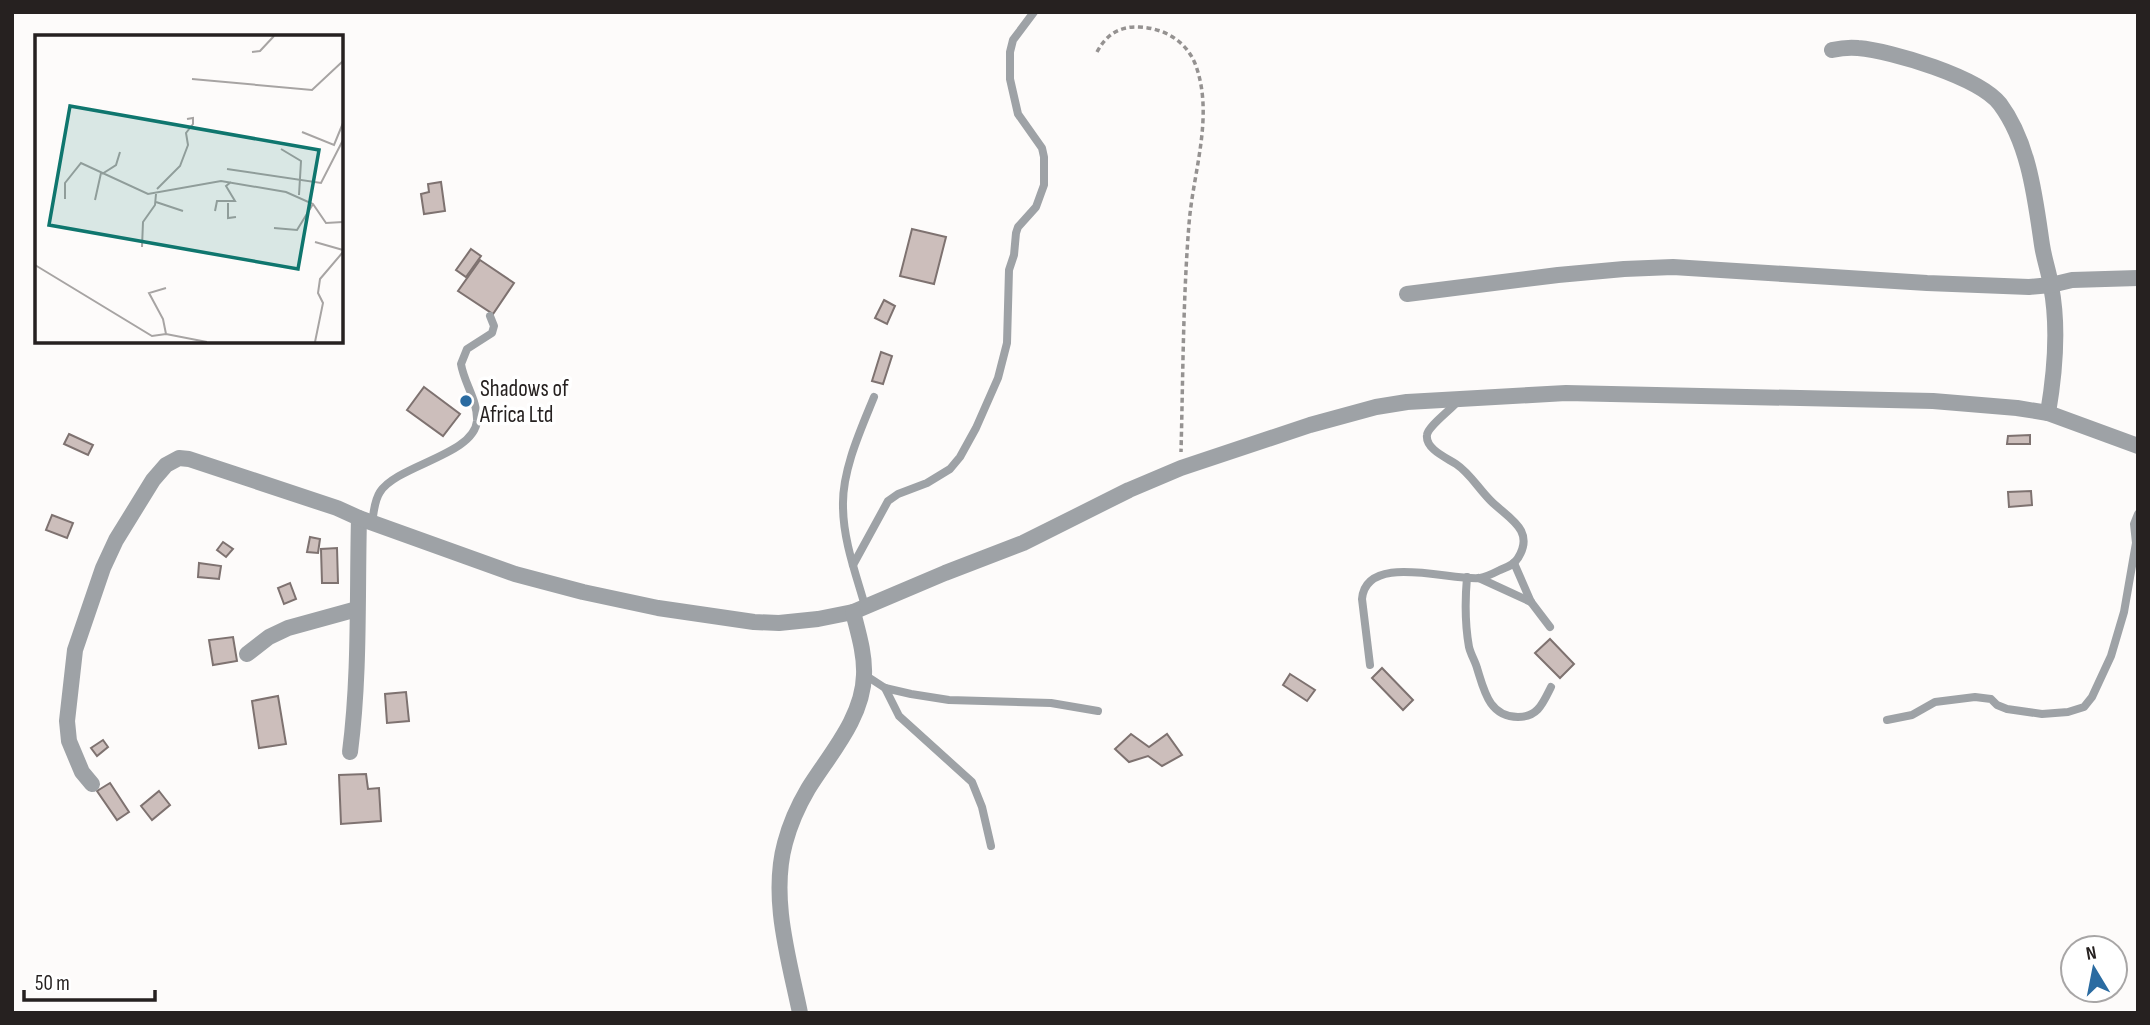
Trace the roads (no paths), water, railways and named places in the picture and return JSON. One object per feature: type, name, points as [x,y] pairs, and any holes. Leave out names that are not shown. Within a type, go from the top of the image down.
[{"type":"street","points":[[1832,50],[1860,48],[1906,58],[1980,86],[1997,101],[2011,121],[2028,167],[2051,285],[2055,347],[2053,387],[2048,413]]},
{"type":"street","points":[[1407,294],[1558,275],[1673,267],[2029,287],[2072,279],[2138,278]]},
{"type":"street","points":[[92,785],[82,772],[68,741],[67,721],[75,650],[103,568],[116,540],[153,480],[166,465],[180,458],[325,504],[365,521],[515,574],[658,608],[779,623],[818,619],[859,609],[1023,543],[1129,489],[1181,468],[1310,425],[1376,407],[1461,398],[1566,393],[1933,401],[2048,413],[2138,446]]},
{"type":"street","points":[[350,752],[356,706],[356,609],[365,521]]},
{"type":"street","points":[[247,654],[269,637],[288,628],[356,609]]},
{"type":"street","points":[[800,1013],[781,906],[779,884],[782,857],[797,809],[846,729],[860,700],[864,675],[859,609]]},
{"type":"lane","points":[[853,565],[888,501],[898,494],[932,481],[950,469],[960,457],[998,377],[1007,343],[1009,278],[1016,233],[1036,207],[1044,185],[1042,148],[1018,114],[1010,79],[1013,40],[1034,12]]},
{"type":"lane","points":[[365,521],[381,490],[393,479],[457,447],[474,431],[477,421],[474,403],[461,364],[467,349],[492,334],[494,326],[489,316]]},
{"type":"lane","points":[[859,609],[844,524],[843,502],[857,438],[874,397]]},
{"type":"lane","points":[[1461,398],[1430,428],[1427,439],[1433,448],[1463,469],[1485,495],[1518,524],[1524,541],[1520,555],[1514,563],[1479,578]]},
{"type":"lane","points":[[1887,720],[1912,715],[1935,702],[1975,697],[1991,699],[2007,709],[2042,714],[2068,712],[2084,707],[2092,697],[2111,656],[2131,578],[2136,543],[2134,524],[2138,514]]},
{"type":"lane","points":[[1514,563],[1531,603],[1550,627]]},
{"type":"lane","points":[[1370,664],[1362,599],[1367,582],[1378,575],[1418,572],[1479,578],[1531,603]]},
{"type":"lane","points":[[1467,577],[1467,629],[1470,650],[1490,703],[1497,711],[1507,716],[1533,715],[1541,708],[1551,687]]},
{"type":"lane","points":[[864,675],[885,688],[949,699],[1051,703],[1098,711]]},
{"type":"lane","points":[[885,688],[899,716],[972,782],[982,807],[990,846]]},
{"type":"place","name":"Shadows of Africa Ltd","points":[[466,401]]}]
